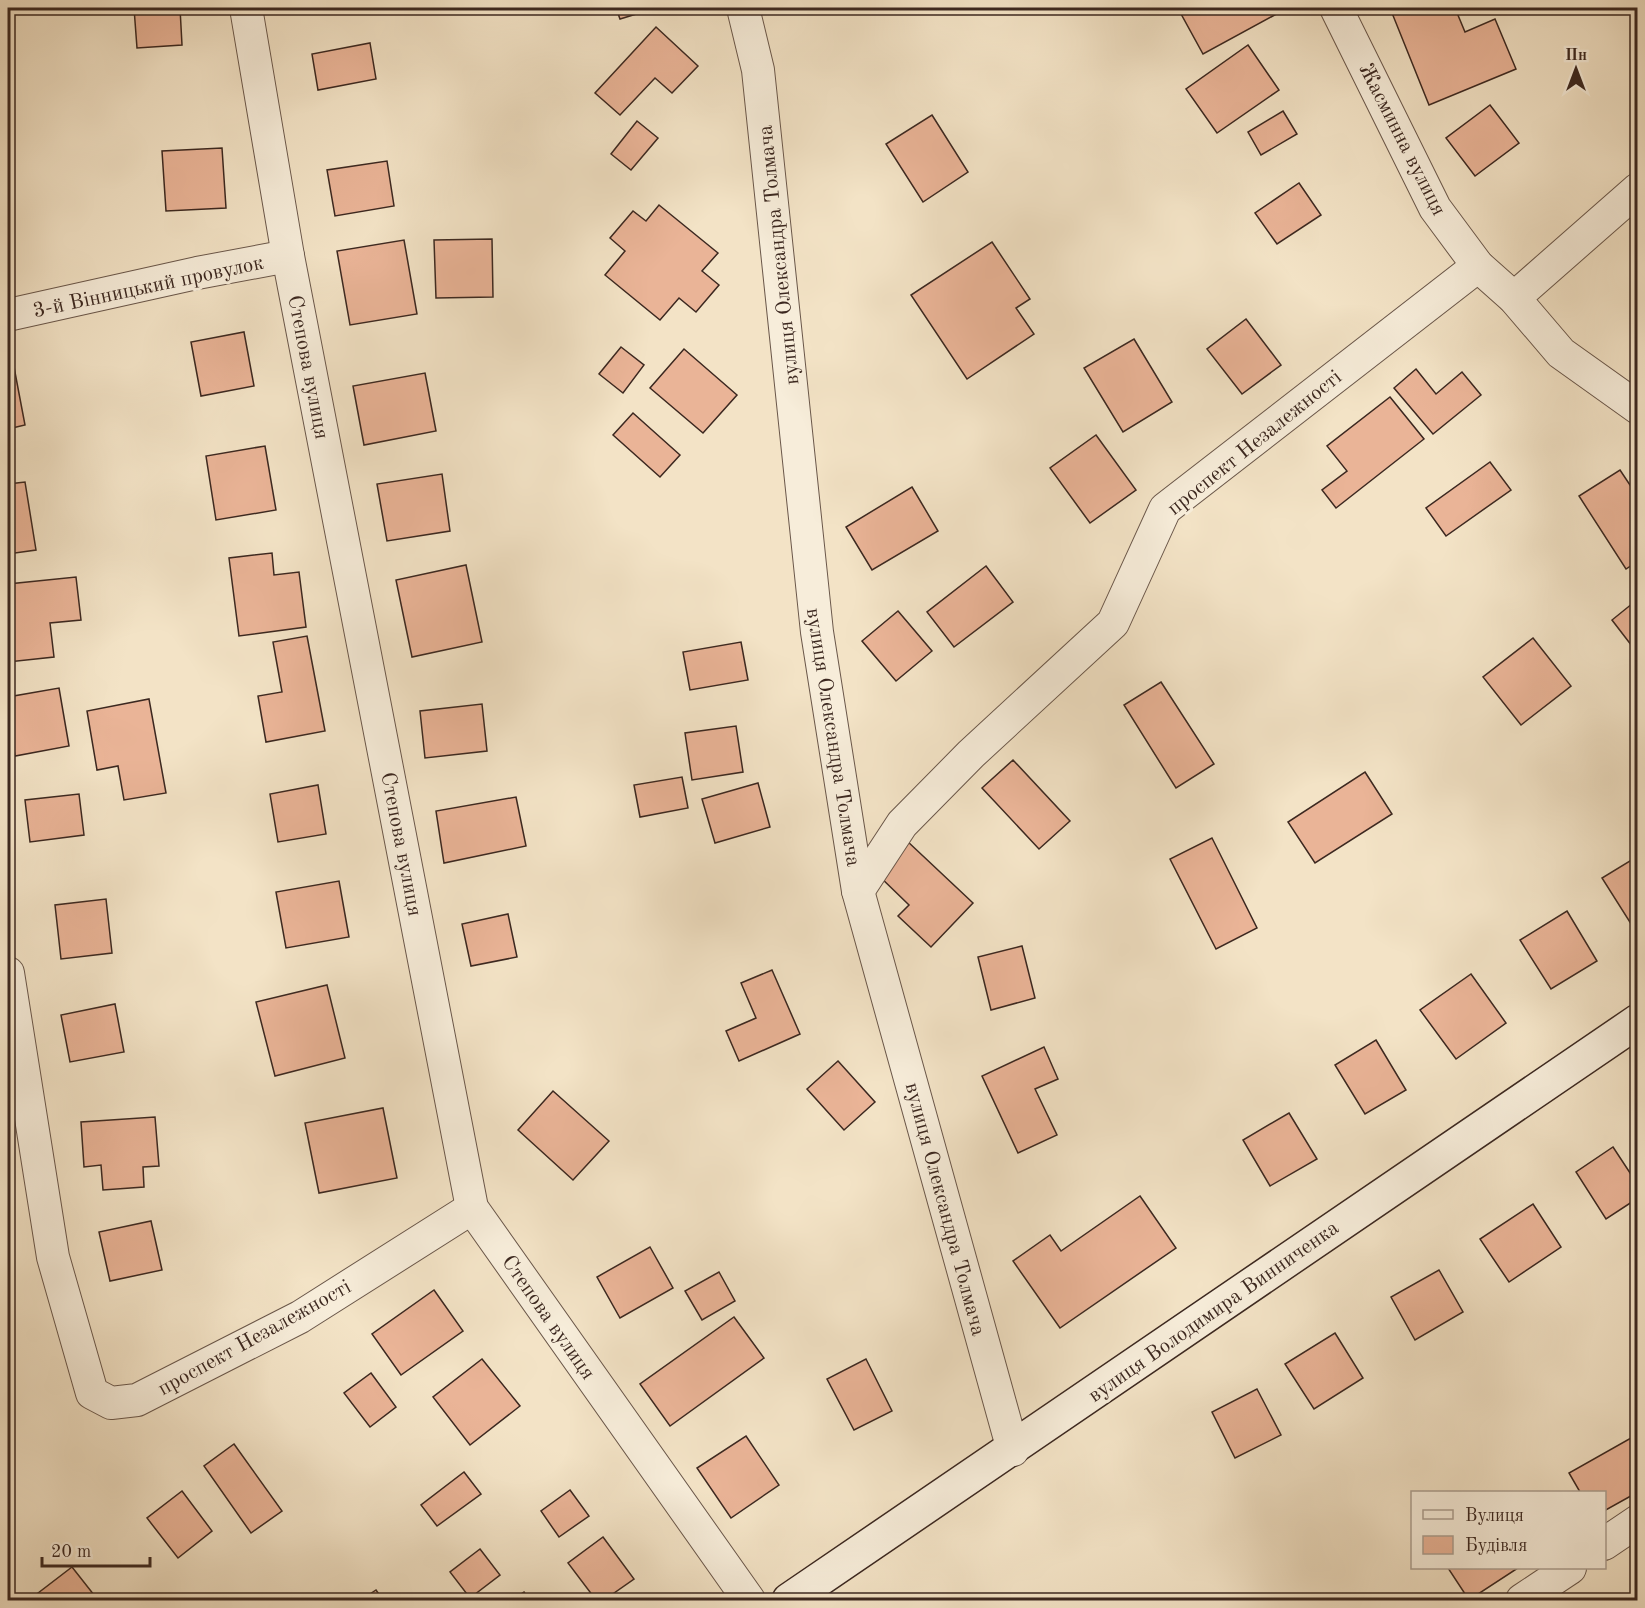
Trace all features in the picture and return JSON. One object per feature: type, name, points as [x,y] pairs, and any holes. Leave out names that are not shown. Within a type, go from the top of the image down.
[{"type":"main road","name":"вулиця Володимира Винниченка","points":[[789,1600],[1013,1450],[1372,1201],[1638,1022]]},
{"type":"street","name":"Степова вулиця","points":[[246,8],[288,256],[472,1208],[749,1600]]},
{"type":"street","name":"вулиця Олександра Толмача","points":[[743,8],[758,70],[817,632],[858,891],[1013,1450]]},
{"type":"street","name":"Жасминна вулиця","points":[[1336,8],[1435,208],[1478,266],[1514,298],[1561,353],[1638,408]]},
{"type":"street","points":[[1514,298],[1638,189]]},
{"type":"street","name":"3-й Вінницький провулок","points":[[8,315],[197,273],[288,256]]},
{"type":"street","name":"проспект Незалежності","points":[[858,891],[902,824],[971,754],[1113,623],[1165,509],[1478,266]]},
{"type":"street","name":"проспект Незалежності","points":[[8,973],[53,1257],[92,1393],[111,1403],[136,1400],[300,1317],[472,1208]]},
{"type":"street","points":[[1606,1543],[1638,1521]]},
{"type":"street","points":[[1522,1600],[1568,1569]]},
{"type":"building","points":[[134,8],[180,8],[182,45],[137,48]]},
{"type":"building","points":[[616,8],[656,8],[620,19]]},
{"type":"building","points":[[1188,8],[1280,8],[1282,11],[1203,54],[1180,12]]},
{"type":"building","points":[[1405,8],[1455,8],[1465,32],[1495,19],[1516,69],[1429,105],[1392,13]]},
{"type":"building","points":[[656,27],[698,66],[672,93],[655,78],[620,115],[595,93]]},
{"type":"building","points":[[370,43],[376,79],[318,90],[312,54]]},
{"type":"building","points":[[1248,45],[1279,90],[1217,133],[1186,89]]},
{"type":"building","points":[[1490,105],[1519,143],[1475,176],[1446,138]]},
{"type":"building","points":[[1283,111],[1297,134],[1261,155],[1248,132]]},
{"type":"building","points":[[932,115],[968,172],[923,202],[886,144]]},
{"type":"building","points":[[637,121],[658,138],[631,170],[611,154]]},
{"type":"building","points":[[222,148],[226,208],[166,211],[162,151]]},
{"type":"building","points":[[387,161],[394,206],[335,216],[327,170]]},
{"type":"building","points":[[1299,183],[1321,215],[1277,244],[1255,213]]},
{"type":"building","points":[[659,205],[718,253],[702,271],[719,285],[696,312],[679,298],[660,320],[605,275],[625,251],[610,238],[633,211],[646,221]]},
{"type":"building","points":[[492,239],[493,297],[436,298],[434,240]]},
{"type":"building","points":[[404,240],[417,314],[350,325],[337,251]]},
{"type":"building","points":[[992,242],[1030,299],[1016,308],[1034,334],[967,379],[911,295]]},
{"type":"building","points":[[1246,319],[1281,365],[1242,394],[1207,349]]},
{"type":"building","points":[[244,332],[254,386],[201,396],[191,342]]},
{"type":"building","points":[[1134,339],[1172,402],[1123,432],[1084,368]]},
{"type":"building","points":[[621,347],[644,365],[623,393],[599,374]]},
{"type":"building","points":[[684,349],[737,395],[703,433],[650,388]]},
{"type":"building","points":[[14,367],[25,425],[8,429],[8,369]]},
{"type":"building","points":[[1416,369],[1436,394],[1462,372],[1481,395],[1433,434],[1394,388]]},
{"type":"building","points":[[425,373],[436,431],[364,445],[353,386]]},
{"type":"building","points":[[1390,397],[1424,439],[1336,508],[1322,490],[1347,471],[1327,446]]},
{"type":"building","points":[[633,413],[680,455],[660,477],[613,435]]},
{"type":"building","points":[[1096,435],[1136,490],[1090,523],[1050,468]]},
{"type":"building","points":[[265,446],[276,510],[216,520],[206,456]]},
{"type":"building","points":[[1490,462],[1511,490],[1446,536],[1426,508]]},
{"type":"building","points":[[1620,470],[1638,497],[1638,561],[1626,569],[1579,496]]},
{"type":"building","points":[[442,474],[450,531],[387,541],[377,484]]},
{"type":"building","points":[[25,482],[36,550],[8,554],[8,484]]},
{"type":"building","points":[[912,487],[938,531],[872,570],[846,527]]},
{"type":"building","points":[[272,553],[274,575],[299,572],[306,627],[239,636],[229,558]]},
{"type":"building","points":[[466,565],[482,642],[412,657],[396,580]]},
{"type":"building","points":[[986,566],[1013,602],[954,647],[927,612]]},
{"type":"building","points":[[76,577],[81,620],[50,623],[54,657],[8,662],[8,584]]},
{"type":"building","points":[[1638,599],[1638,648],[1635,650],[1612,620]]},
{"type":"building","points":[[898,611],[932,651],[896,681],[862,641]]},
{"type":"building","points":[[307,636],[325,731],[266,742],[258,696],[282,692],[273,642]]},
{"type":"building","points":[[1533,638],[1571,686],[1521,725],[1483,677]]},
{"type":"building","points":[[741,642],[748,680],[690,690],[683,652]]},
{"type":"building","points":[[1161,682],[1214,764],[1176,788],[1124,705]]},
{"type":"building","points":[[59,688],[69,746],[15,756],[8,697]]},
{"type":"building","points":[[149,699],[166,793],[124,800],[118,766],[97,770],[87,711]]},
{"type":"building","points":[[482,704],[487,751],[425,758],[420,711]]},
{"type":"building","points":[[736,726],[743,772],[692,780],[685,733]]},
{"type":"building","points":[[1013,760],[1070,821],[1039,849],[982,788]]},
{"type":"building","points":[[1365,772],[1392,814],[1315,863],[1288,822]]},
{"type":"building","points":[[682,777],[688,808],[640,817],[634,785]]},
{"type":"building","points":[[758,783],[770,827],[715,843],[702,799]]},
{"type":"building","points":[[318,785],[326,834],[278,842],[270,794]]},
{"type":"building","points":[[79,794],[84,835],[30,842],[25,800]]},
{"type":"building","points":[[516,797],[526,846],[444,863],[436,811]]},
{"type":"building","points":[[1212,838],[1257,928],[1216,949],[1170,859]]},
{"type":"building","points":[[906,840],[973,903],[931,947],[898,916],[909,905],[875,872]]},
{"type":"building","points":[[1638,856],[1638,924],[1633,927],[1602,878]]},
{"type":"building","points":[[339,881],[349,937],[286,948],[276,892]]},
{"type":"building","points":[[106,899],[112,953],[61,959],[55,905]]},
{"type":"building","points":[[1567,911],[1597,961],[1551,989],[1520,940]]},
{"type":"building","points":[[508,914],[517,957],[471,966],[462,924]]},
{"type":"building","points":[[1022,946],[1035,998],[991,1010],[978,957]]},
{"type":"building","points":[[772,970],[800,1034],[739,1061],[726,1031],[756,1018],[741,983]]},
{"type":"building","points":[[1471,974],[1506,1023],[1456,1059],[1420,1010]]},
{"type":"building","points":[[327,985],[345,1058],[275,1076],[256,1002]]},
{"type":"building","points":[[115,1004],[124,1052],[70,1062],[61,1015]]},
{"type":"building","points":[[1376,1040],[1406,1090],[1365,1114],[1335,1065]]},
{"type":"building","points":[[1044,1047],[1058,1079],[1035,1089],[1057,1135],[1018,1153],[982,1076]]},
{"type":"building","points":[[838,1061],[875,1102],[844,1130],[807,1089]]},
{"type":"building","points":[[553,1091],[609,1141],[573,1180],[518,1130]]},
{"type":"building","points":[[383,1108],[397,1178],[319,1193],[305,1123]]},
{"type":"building","points":[[1289,1113],[1317,1159],[1270,1186],[1243,1140]]},
{"type":"building","points":[[155,1117],[159,1166],[143,1167],[144,1187],[103,1190],[101,1165],[84,1167],[81,1122]]},
{"type":"building","points":[[1613,1147],[1638,1185],[1638,1198],[1606,1219],[1576,1172]]},
{"type":"building","points":[[1140,1196],[1176,1248],[1060,1328],[1013,1261],[1050,1235],[1061,1251]]},
{"type":"building","points":[[1533,1204],[1561,1247],[1509,1282],[1480,1239]]},
{"type":"building","points":[[151,1221],[162,1270],[110,1281],[99,1232]]},
{"type":"building","points":[[650,1247],[673,1288],[620,1318],[597,1277]]},
{"type":"building","points":[[1439,1270],[1463,1312],[1415,1340],[1391,1297]]},
{"type":"building","points":[[719,1272],[735,1301],[702,1320],[685,1291]]},
{"type":"building","points":[[434,1290],[463,1331],[401,1375],[372,1334]]},
{"type":"building","points":[[734,1317],[764,1358],[670,1426],[640,1384]]},
{"type":"building","points":[[1335,1333],[1363,1378],[1314,1409],[1285,1364]]},
{"type":"building","points":[[482,1359],[520,1406],[470,1445],[433,1397]]},
{"type":"building","points":[[866,1359],[892,1411],[854,1430],[827,1379]]},
{"type":"building","points":[[371,1373],[396,1407],[370,1427],[344,1393]]},
{"type":"building","points":[[1257,1389],[1281,1435],[1235,1458],[1212,1412]]},
{"type":"building","points":[[746,1436],[779,1485],[731,1518],[697,1468]]},
{"type":"building","points":[[1631,1438],[1638,1448],[1638,1492],[1606,1510],[1606,1491],[1579,1491],[1569,1473]]},
{"type":"building","points":[[234,1444],[282,1511],[251,1533],[204,1466]]},
{"type":"building","points":[[464,1472],[481,1494],[437,1526],[421,1505]]},
{"type":"building","points":[[570,1490],[589,1516],[559,1537],[541,1511]]},
{"type":"building","points":[[182,1491],[212,1531],[178,1558],[147,1518]]},
{"type":"building","points":[[603,1537],[634,1579],[604,1600],[596,1600],[568,1563]]},
{"type":"building","points":[[480,1549],[500,1575],[470,1598],[450,1572]]},
{"type":"building","points":[[72,1567],[98,1600],[29,1600]]},
{"type":"building","points":[[1449,1569],[1516,1569],[1469,1600]]},
{"type":"building","points":[[376,1590],[383,1600],[361,1600]]},
{"type":"building","points":[[524,1592],[529,1600],[512,1600]]}]
